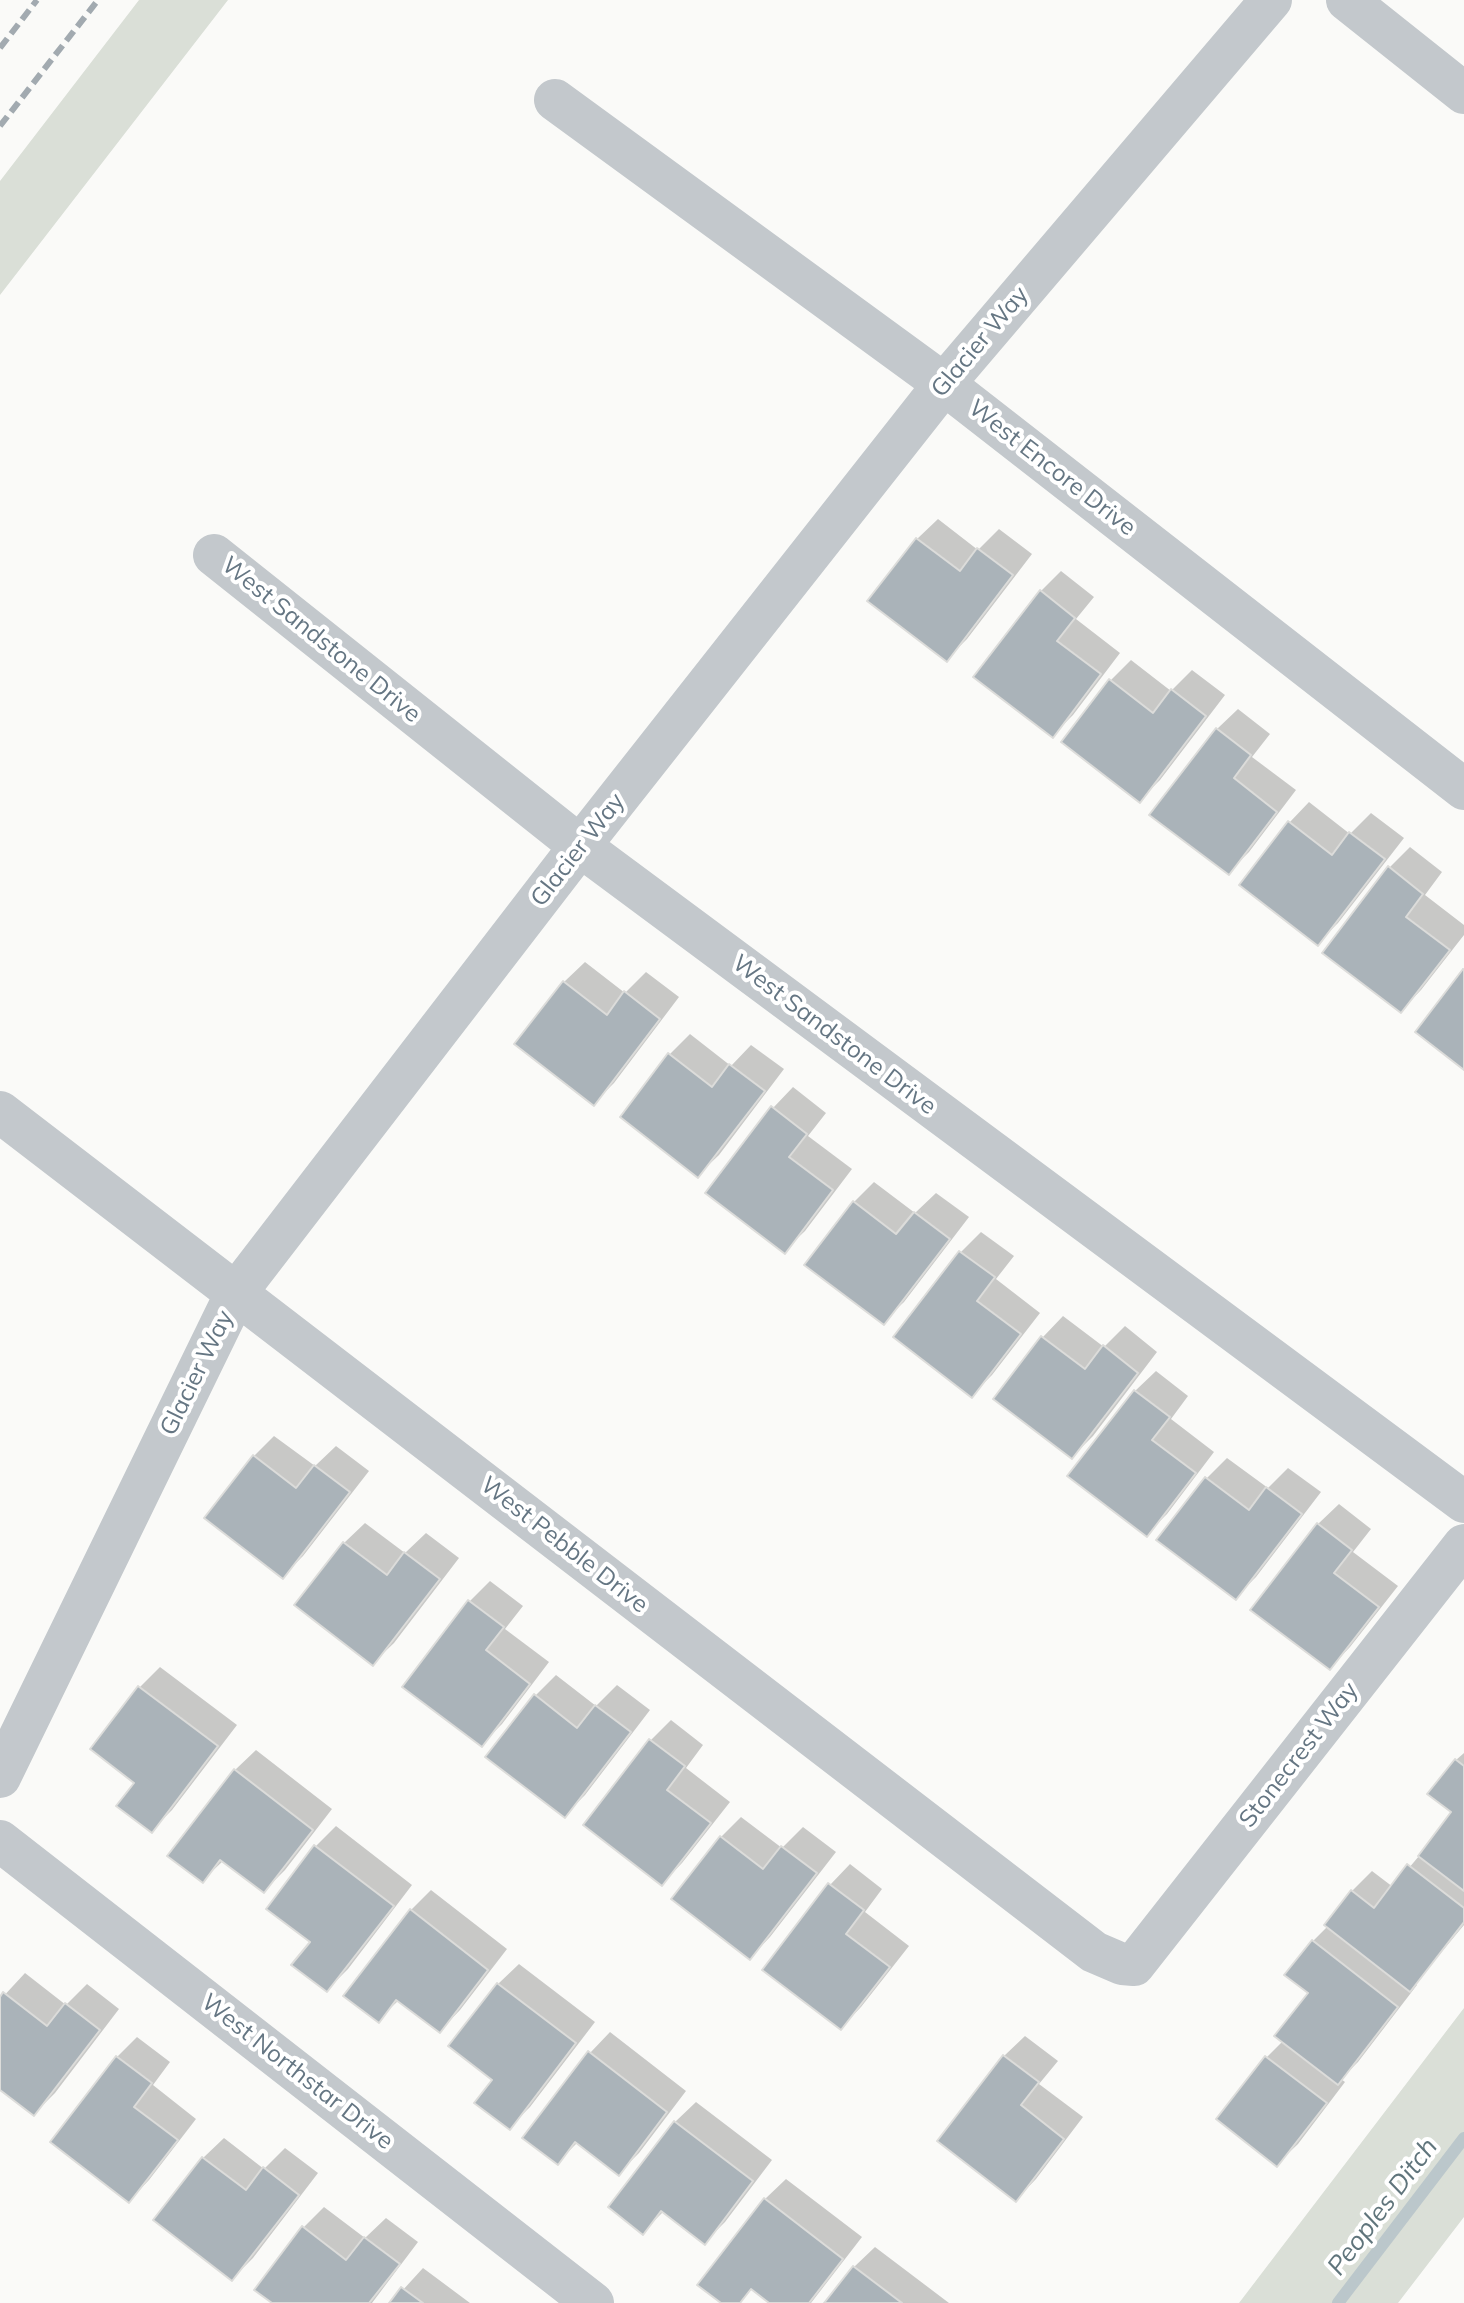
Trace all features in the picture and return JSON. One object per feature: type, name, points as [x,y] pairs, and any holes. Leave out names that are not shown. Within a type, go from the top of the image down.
[{"type":"street","name":"Glacier Way","points":[[0,1777],[236,1293],[580,846],[944,384],[1271,0]]},
{"type":"street","points":[[1347,0],[1464,93]]},
{"type":"street","name":"West Encore Drive","points":[[555,100],[944,384],[1464,789]]},
{"type":"street","name":"West Sandstone Drive","points":[[214,555],[580,846],[1464,1502]]},
{"type":"street","name":"West Pebble Drive","points":[[0,1112],[1094,1952],[1122,1964],[1134,1965]]},
{"type":"street","name":"Stonecrest Way","points":[[1134,1965],[1464,1545]]},
{"type":"street","name":"West Northstar Drive","points":[[0,1841],[593,2303]]},
{"type":"shaded area","points":[[139,0],[228,0],[0,295],[0,181]]},
{"type":"shaded area","points":[[1464,2008],[1464,2217],[1398,2303],[1239,2303]]},
{"type":"building","points":[[916,538],[960,571],[977,548],[1013,575],[947,662],[867,601]]},
{"type":"building","points":[[1040,590],[1075,618],[1057,641],[1101,674],[1053,738],[973,677]]},
{"type":"building","points":[[1109,679],[1153,713],[1171,689],[1206,716],[1140,803],[1061,742]]},
{"type":"building","points":[[1216,728],[1251,755],[1234,778],[1277,812],[1229,875],[1149,815]]},
{"type":"building","points":[[1288,821],[1332,855],[1349,832],[1385,859],[1318,946],[1239,885]]},
{"type":"building","points":[[1388,866],[1423,894],[1406,917],[1450,950],[1401,1013],[1322,953]]},
{"type":"building","points":[[1464,970],[1464,1070],[1415,1032]]},
{"type":"building","points":[[563,981],[607,1015],[624,991],[660,1019],[594,1106],[514,1044]]},
{"type":"building","points":[[668,1053],[712,1087],[729,1064],[765,1091],[698,1178],[620,1117]]},
{"type":"building","points":[[771,1106],[807,1134],[789,1157],[833,1190],[785,1254],[705,1193]]},
{"type":"building","points":[[853,1201],[896,1234],[914,1212],[950,1239],[884,1325],[804,1265]]},
{"type":"building","points":[[959,1251],[995,1277],[977,1301],[1021,1334],[972,1398],[893,1337]]},
{"type":"building","points":[[1041,1336],[1085,1369],[1103,1345],[1138,1373],[1072,1459],[993,1399]]},
{"type":"building","points":[[1134,1390],[1170,1417],[1152,1440],[1196,1473],[1147,1537],[1067,1476]]},
{"type":"building","points":[[253,1455],[296,1488],[314,1465],[350,1492],[283,1579],[204,1518]]},
{"type":"building","points":[[1205,1477],[1249,1510],[1266,1487],[1302,1514],[1236,1600],[1156,1540]]},
{"type":"building","points":[[1317,1523],[1352,1550],[1334,1573],[1379,1607],[1330,1670],[1250,1610]]},
{"type":"building","points":[[343,1542],[387,1575],[404,1552],[440,1579],[373,1666],[294,1605]]},
{"type":"building","points":[[468,1600],[504,1627],[486,1650],[530,1684],[482,1747],[402,1687]]},
{"type":"building","points":[[138,1686],[218,1746],[152,1833],[116,1806],[134,1783],[90,1749]]},
{"type":"building","points":[[534,1694],[577,1728],[595,1705],[631,1732],[565,1818],[485,1757]]},
{"type":"building","points":[[649,1739],[685,1766],[667,1790],[711,1823],[662,1886],[583,1825]]},
{"type":"building","points":[[1455,1759],[1464,1766],[1464,1891],[1418,1856],[1451,1812],[1427,1794]]},
{"type":"building","points":[[234,1769],[313,1830],[264,1893],[220,1860],[203,1883],[167,1856]]},
{"type":"building","points":[[720,1836],[763,1869],[781,1846],[817,1873],[750,1960],[671,1899]]},
{"type":"building","points":[[314,1845],[394,1906],[327,1992],[291,1965],[310,1942],[266,1909]]},
{"type":"building","points":[[1407,1864],[1464,1908],[1464,1922],[1410,1992],[1324,1925],[1351,1890],[1374,1908]]},
{"type":"building","points":[[828,1883],[864,1910],[846,1934],[890,1967],[841,2030],[762,1970]]},
{"type":"building","points":[[410,1909],[488,1970],[440,2033],[396,2000],[379,2023],[343,1996]]},
{"type":"building","points":[[1312,1940],[1398,2007],[1338,2085],[1274,2036],[1308,1993],[1284,1975]]},
{"type":"building","points":[[497,1983],[576,2043],[510,2130],[474,2103],[492,2080],[448,2046]]},
{"type":"building","points":[[3,1992],[47,2026],[65,2003],[100,2030],[34,2116],[0,2090],[0,1997]]},
{"type":"building","points":[[588,2051],[667,2112],[619,2176],[575,2142],[558,2165],[522,2138]]},
{"type":"building","points":[[1003,2055],[1039,2082],[1021,2105],[1064,2139],[1016,2202],[937,2141]]},
{"type":"building","points":[[116,2056],[152,2083],[134,2107],[178,2140],[129,2203],[50,2142]]},
{"type":"building","points":[[1265,2056],[1327,2103],[1277,2167],[1216,2119]]},
{"type":"building","points":[[674,2121],[753,2181],[705,2245],[661,2211],[643,2235],[608,2207]]},
{"type":"building","points":[[202,2157],[246,2190],[263,2167],[299,2195],[232,2281],[153,2220]]},
{"type":"building","points":[[764,2198],[843,2259],[809,2303],[769,2303],[751,2289],[740,2303],[721,2303],[697,2285]]},
{"type":"building","points":[[302,2226],[346,2260],[364,2237],[400,2264],[369,2303],[272,2303],[254,2290]]},
{"type":"building","points":[[853,2266],[902,2303],[824,2303]]},
{"type":"building","points":[[401,2287],[423,2303],[389,2303]]},
{"type":"waterway","name":"Peoples Ditch","points":[[1338,2303],[1464,2138]]},
{"type":"railway","points":[[0,48],[37,0]]},
{"type":"railway","points":[[0,126],[98,0]]}]
